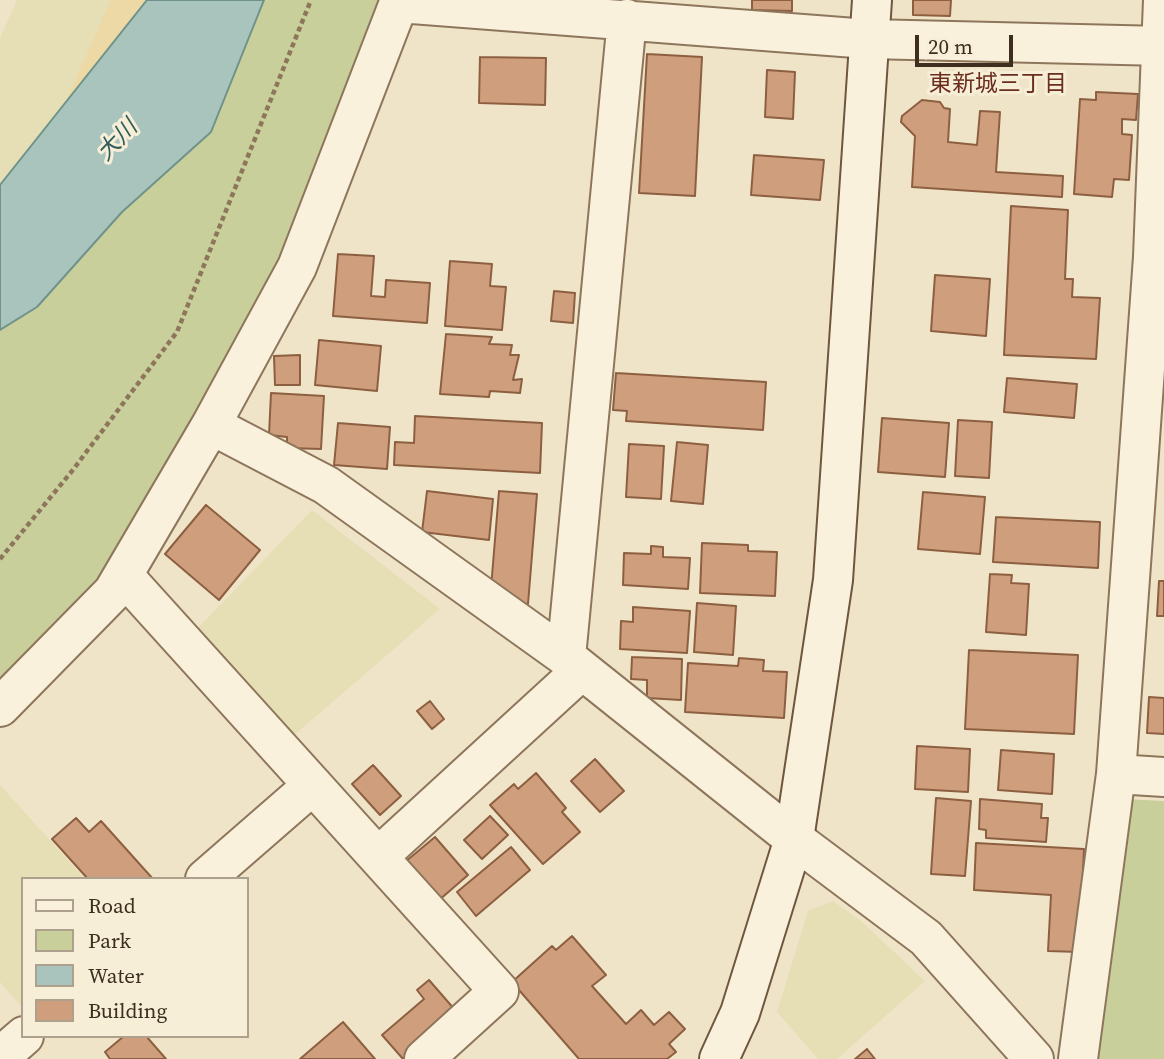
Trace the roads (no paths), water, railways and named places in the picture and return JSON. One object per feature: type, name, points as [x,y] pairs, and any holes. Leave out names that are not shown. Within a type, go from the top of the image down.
[{"type":"street","points":[[719,1059],[740,1013],[794,839],[833,580],[872,0]]},
{"type":"street","points":[[1078,1059],[1116,774],[1158,257],[1163,0]]},
{"type":"street","points":[[0,707],[113,592],[211,425],[296,267],[400,2],[868,39],[1162,46]]},
{"type":"street","points":[[378,857],[574,664],[627,19]]},
{"type":"street","points":[[211,425],[326,485],[574,664],[794,839],[926,938],[1034,1059]]},
{"type":"street","points":[[122,575],[499,991],[424,1059]]},
{"type":"street","points":[[1116,774],[1164,777]]},
{"type":"street","points":[[207,877],[313,785]]},
{"type":"street","points":[[0,1057],[22,1038]]},
{"type":"water","name":"大川","points":[[147,0],[264,0],[211,132],[122,212],[37,307],[0,330],[0,185]]},
{"type":"district","name":"東新城三丁目","points":[[998,85]]}]
